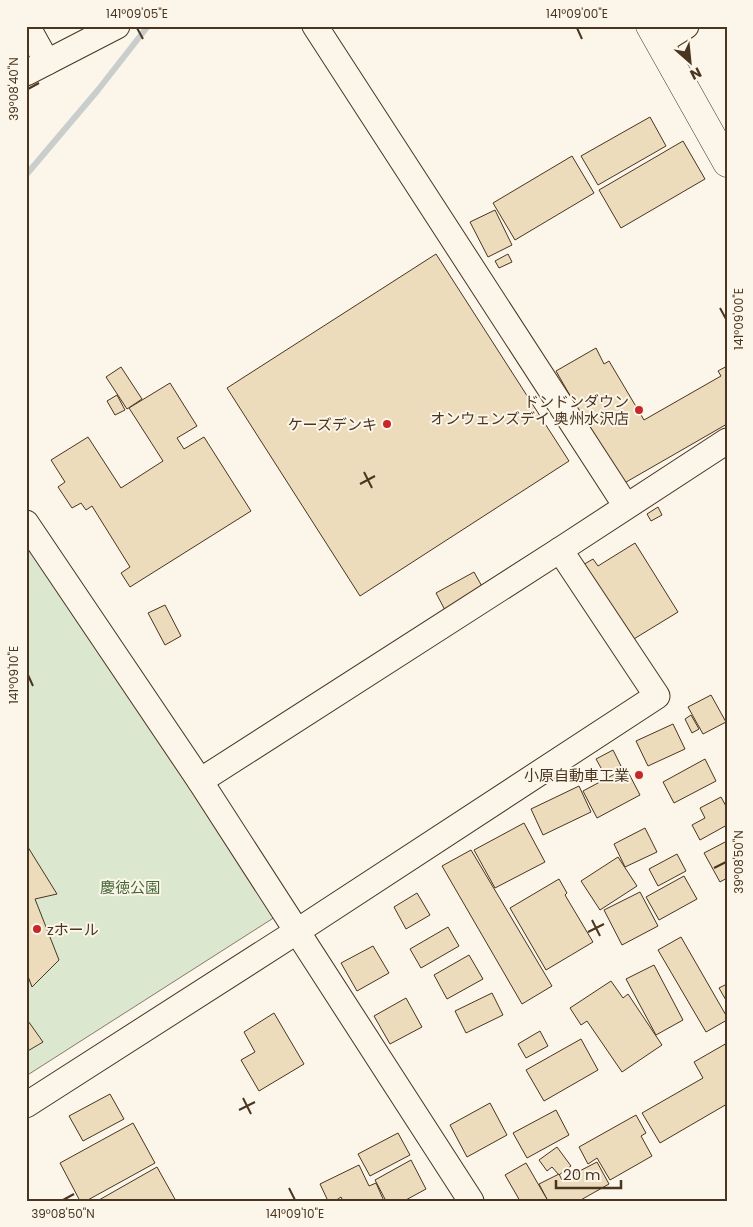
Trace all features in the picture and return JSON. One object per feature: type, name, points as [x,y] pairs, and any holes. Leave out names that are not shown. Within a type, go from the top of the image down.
[{"type":"highway","points":[[655,35],[727,163]]},
{"type":"street","points":[[27,26],[36,68],[112,28]]},
{"type":"street","points":[[315,26],[626,506]]},
{"type":"street","points":[[655,35],[686,26]]},
{"type":"street","points":[[200,781],[727,441]]},
{"type":"street","points":[[26,523],[200,781],[471,1201]]},
{"type":"street","points":[[26,1105],[296,932],[657,696],[560,550]]},
{"type":"green space","name":"慶徳公園","points":[[26,542],[275,917],[26,1076]]},
{"type":"building","points":[[650,117],[666,146],[598,185],[581,156]]},
{"type":"building","points":[[683,141],[705,179],[621,228],[599,190]]},
{"type":"building","points":[[572,156],[594,193],[515,240],[493,203]]},
{"type":"building","points":[[495,210],[512,245],[488,257],[470,222]]},
{"type":"building","points":[[436,254],[569,461],[360,596],[227,388]]},
{"type":"building","points":[[508,254],[512,262],[499,268],[495,261]]},
{"type":"building","points":[[596,348],[604,364],[609,361],[644,420],[721,376],[718,371],[727,366],[727,424],[621,485],[556,371]]},
{"type":"building","points":[[121,367],[142,399],[127,409],[106,377]]},
{"type":"building","points":[[170,383],[197,426],[177,438],[184,449],[204,437],[251,511],[130,587],[121,573],[130,567],[92,506],[86,510],[81,503],[72,508],[58,487],[65,482],[51,460],[88,437],[121,488],[163,461],[129,408]]},
{"type":"building","points":[[117,395],[125,410],[115,415],[107,401]]},
{"type":"building","points":[[658,507],[662,515],[651,521],[647,514]]},
{"type":"building","points":[[635,543],[678,612],[624,645],[576,569],[593,559],[598,566]]},
{"type":"building","points":[[474,572],[484,590],[446,612],[436,593]]},
{"type":"building","points":[[165,605],[181,636],[165,645],[148,613]]},
{"type":"building","points":[[711,695],[726,722],[703,734],[688,707]]},
{"type":"building","points":[[691,715],[699,729],[692,733],[685,719]]},
{"type":"building","points":[[673,724],[685,749],[648,766],[636,741]]},
{"type":"building","points":[[613,750],[621,766],[605,775],[596,759]]},
{"type":"building","points":[[705,759],[716,781],[674,803],[663,782]]},
{"type":"building","points":[[626,768],[640,795],[597,818],[583,791]]},
{"type":"building","points":[[579,786],[591,812],[543,835],[531,809]]},
{"type":"building","points":[[721,797],[727,808],[727,825],[700,840],[692,825],[705,818],[700,808]]},
{"type":"building","points":[[524,823],[545,862],[495,888],[474,850]]},
{"type":"building","points":[[645,828],[657,852],[625,867],[614,844]]},
{"type":"building","points":[[727,841],[727,878],[720,882],[704,853]]},
{"type":"building","name":"zホール","points":[[26,844],[57,894],[35,899],[59,960],[32,987],[26,971]]},
{"type":"building","points":[[471,850],[552,986],[522,1004],[442,866]]},
{"type":"building","points":[[677,854],[686,871],[658,886],[649,869]]},
{"type":"building","points":[[618,857],[637,886],[600,910],[581,881]]},
{"type":"building","points":[[684,876],[697,899],[659,920],[646,897]]},
{"type":"building","points":[[559,879],[567,893],[565,895],[593,942],[546,970],[510,908]]},
{"type":"building","points":[[640,892],[658,926],[622,945],[604,910]]},
{"type":"building","points":[[417,893],[430,915],[406,929],[394,907]]},
{"type":"building","points":[[448,927],[459,946],[421,968],[410,949]]},
{"type":"building","points":[[681,937],[727,1017],[727,1020],[706,1032],[658,950]]},
{"type":"building","points":[[373,946],[389,973],[357,991],[341,963]]},
{"type":"building","points":[[469,955],[483,979],[447,999],[434,975]]},
{"type":"building","points":[[654,965],[683,1020],[656,1035],[626,979]]},
{"type":"building","points":[[611,981],[623,998],[628,994],[662,1045],[622,1072],[587,1021],[581,1025],[570,1008]]},
{"type":"building","points":[[727,984],[727,1002],[719,988]]},
{"type":"building","points":[[492,993],[503,1015],[466,1033],[455,1011]]},
{"type":"building","points":[[406,998],[422,1027],[390,1044],[374,1016]]},
{"type":"building","points":[[274,1013],[304,1064],[259,1091],[241,1060],[255,1052],[244,1032]]},
{"type":"building","points":[[26,1018],[43,1042],[26,1052]]},
{"type":"building","points":[[540,1031],[548,1046],[526,1058],[518,1044]]},
{"type":"building","points":[[581,1039],[598,1070],[544,1101],[526,1070]]},
{"type":"building","points":[[727,1043],[727,1104],[660,1143],[642,1113],[703,1078],[694,1062]]},
{"type":"building","points":[[110,1094],[124,1119],[83,1141],[69,1116]]},
{"type":"building","points":[[490,1103],[507,1135],[467,1157],[450,1125]]},
{"type":"building","points":[[556,1110],[569,1135],[527,1158],[513,1133]]},
{"type":"building","points":[[636,1115],[646,1133],[641,1136],[652,1156],[610,1180],[597,1158],[588,1164],[579,1147]]},
{"type":"building","points":[[133,1123],[155,1163],[86,1201],[80,1201],[60,1163]]},
{"type":"building","points":[[398,1133],[410,1155],[370,1176],[358,1154]]},
{"type":"building","points":[[557,1147],[571,1166],[559,1175],[552,1167],[547,1171],[539,1160]]},
{"type":"building","points":[[411,1160],[426,1189],[404,1201],[386,1201],[375,1180]]},
{"type":"building","points":[[597,1162],[609,1184],[579,1201],[548,1201],[539,1184],[559,1174],[562,1180]]},
{"type":"building","points":[[526,1163],[548,1201],[520,1201],[505,1175]]},
{"type":"building","points":[[359,1165],[369,1186],[376,1183],[384,1201],[343,1201],[341,1197],[335,1201],[328,1201],[320,1184]]},
{"type":"building","points":[[157,1167],[176,1201],[99,1200]]},
{"type":"waterway","points":[[26,175],[98,90],[148,26]]},
{"type":"place","name":"ドンドンダウン オンウェンズデイ 奥州水沢店","points":[[639,410]]},
{"type":"place","name":"ケーズデンキ","points":[[387,424]]},
{"type":"place","name":"小原自動車工業","points":[[639,775]]},
{"type":"place","name":"zホール","points":[[37,929]]}]
